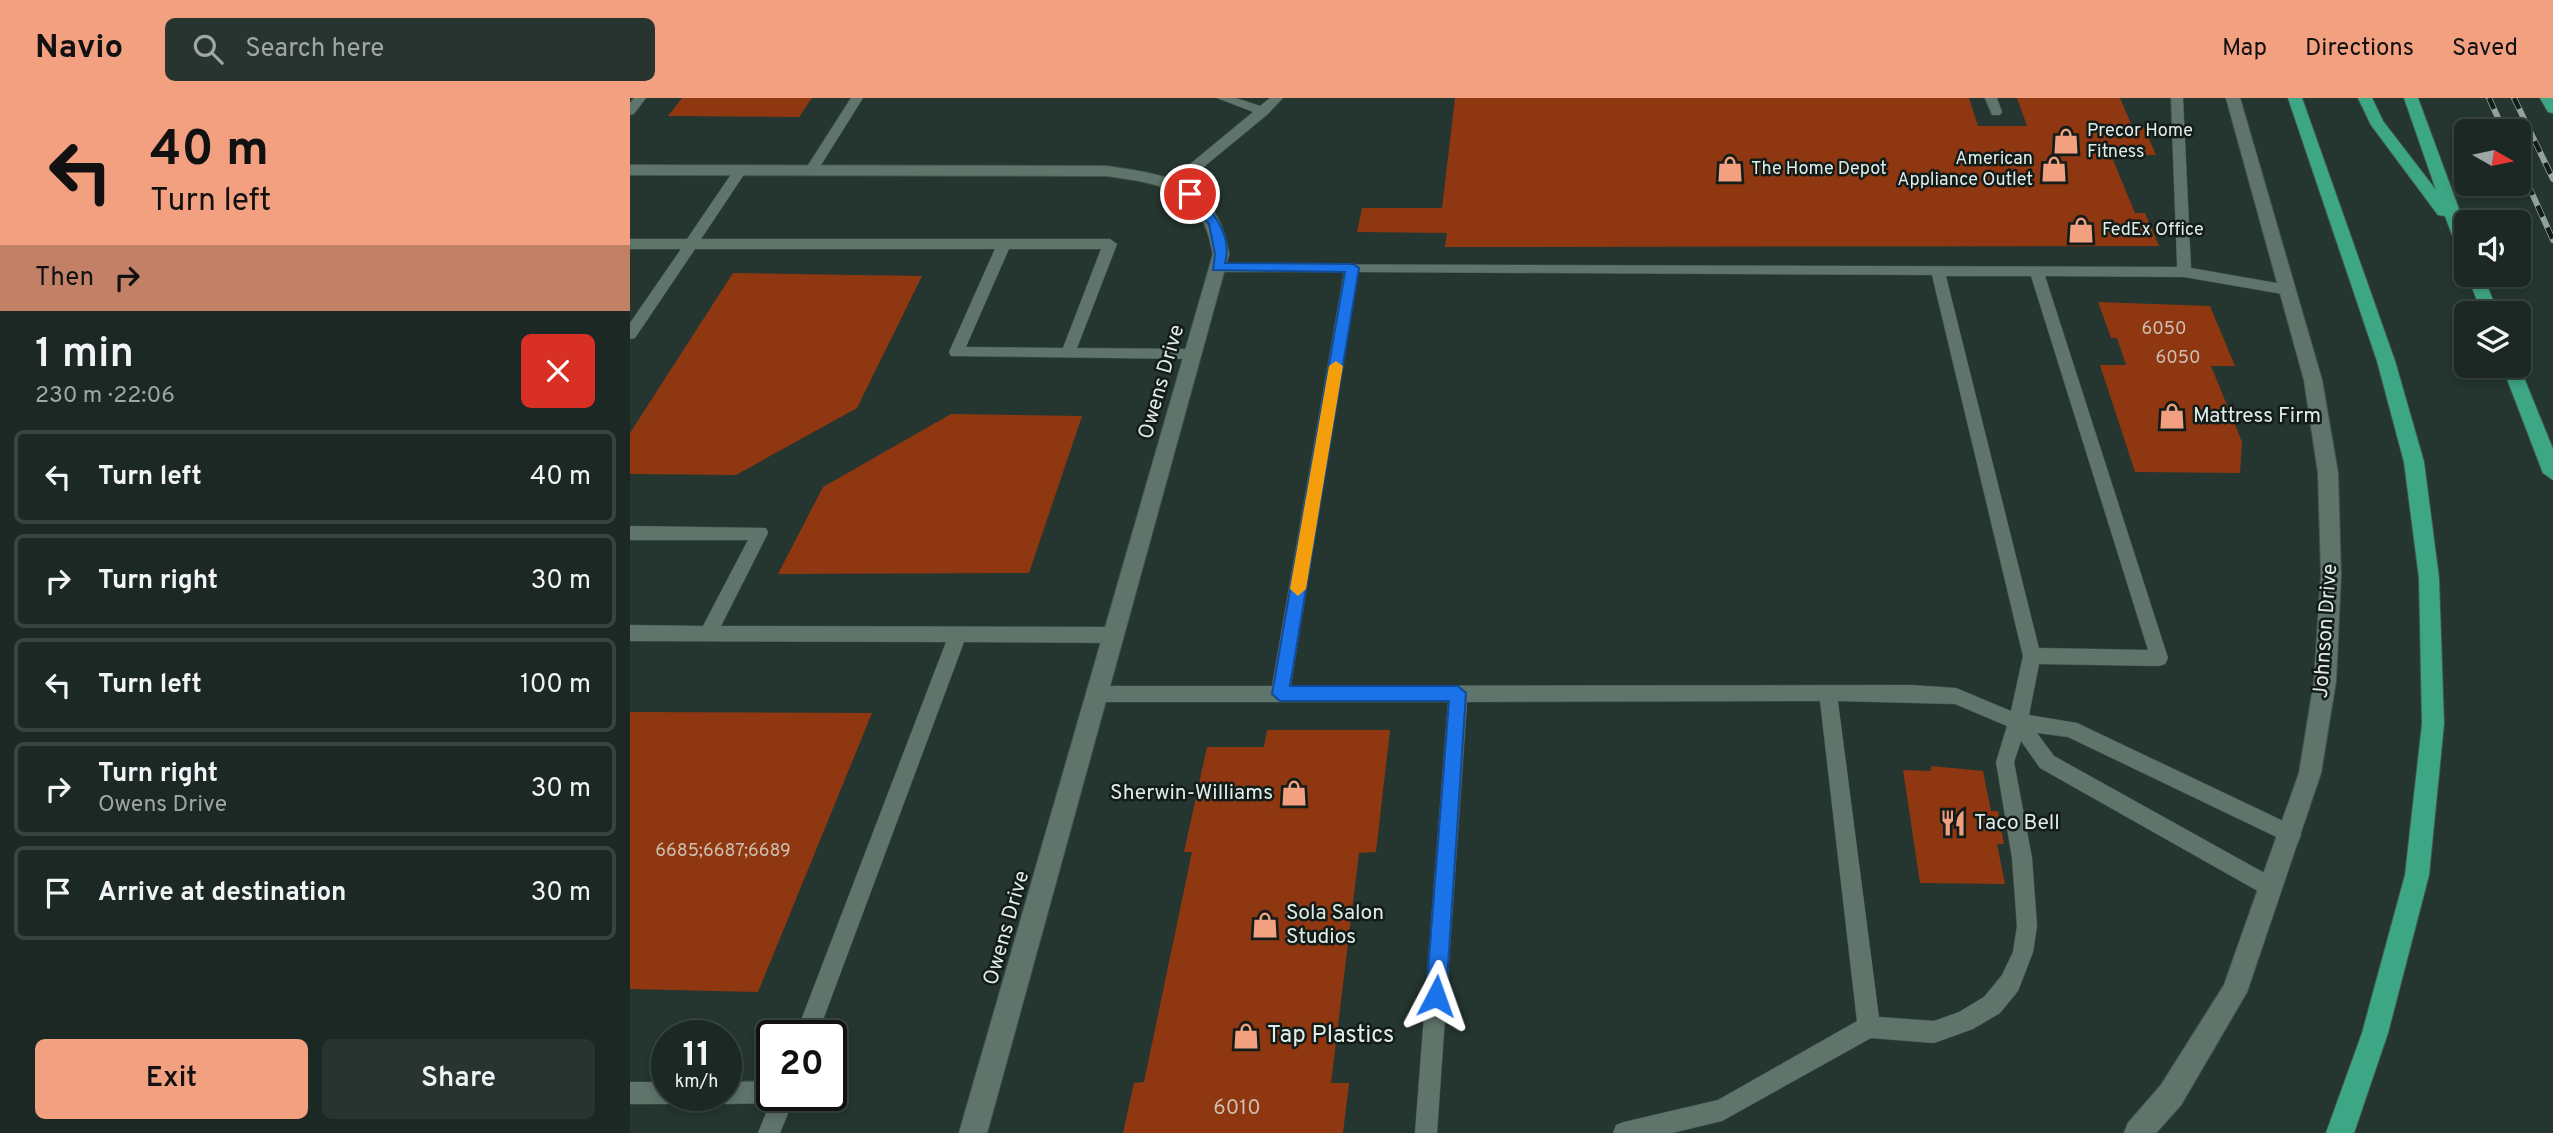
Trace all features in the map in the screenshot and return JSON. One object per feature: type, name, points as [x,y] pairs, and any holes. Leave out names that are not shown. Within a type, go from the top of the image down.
[{"type":"highway","points":[[2295,98],[2386,361],[2414,462],[2429,578],[2433,724],[2417,875],[2375,1033],[2340,1133]]},
{"type":"highway","points":[[2365,98],[2376,122],[2454,224]]},
{"type":"highway","points":[[2411,98],[2454,221]]},
{"type":"highway","points":[[2547,98],[2553,109]]},
{"type":"highway","points":[[2516,378],[2553,473]]},
{"type":"street","name":"Johnson Drive","points":[[2138,1133],[2171,1094],[2234,992],[2291,835],[2310,773],[2325,681],[2331,575],[2326,460],[2314,380],[2233,98]]},
{"type":"street","name":"Owens Drive","points":[[630,170],[1106,171],[1155,177],[1190,194],[1214,223],[1221,254],[972,1133]]},
{"type":"lane","points":[[630,111],[640,98]]},
{"type":"lane","points":[[811,170],[857,98]]},
{"type":"lane","points":[[1223,98],[1264,111]]},
{"type":"lane","points":[[1172,186],[1277,98]]},
{"type":"lane","points":[[1991,98],[1996,112]]},
{"type":"lane","points":[[2177,98],[2185,272]]},
{"type":"lane","points":[[630,334],[741,170]]},
{"type":"lane","points":[[630,244],[1110,244],[1068,353]]},
{"type":"lane","points":[[1004,244],[956,352],[1193,354]]},
{"type":"lane","points":[[1217,267],[2185,272],[2288,290]]},
{"type":"lane","points":[[1280,694],[1353,268]]},
{"type":"lane","points":[[1624,1133],[1721,1110],[1869,1027],[1934,1032],[1965,1021],[1992,1005],[2010,983],[2023,952],[2027,926],[2022,858],[2005,762],[2018,722],[2032,656],[1938,271]]},
{"type":"lane","points":[[2032,656],[2159,657],[2037,272]]},
{"type":"lane","points":[[630,533],[760,533],[708,633]]},
{"type":"lane","points":[[630,633],[1114,635]]},
{"type":"lane","points":[[812,1020],[957,634]]},
{"type":"lane","points":[[1097,694],[1828,692],[1956,696],[2018,722],[2070,729],[2291,835]]},
{"type":"lane","points":[[1828,692],[1869,1027]]},
{"type":"lane","points":[[1426,1133],[1458,693]]},
{"type":"lane","points":[[2018,722],[2047,762],[2270,887]]},
{"type":"lane","points":[[630,1093],[651,1093]]},
{"type":"lane","points":[[769,1133],[778,1111]]},
{"type":"building","points":[[682,98],[812,98],[799,117],[668,116]]},
{"type":"building","name":"The Home Depot","points":[[1455,98],[1969,98],[1978,126],[2027,126],[2017,98],[2120,98],[2132,126],[2144,127],[2156,155],[2111,155],[2135,213],[2145,213],[2159,246],[1445,247],[1447,233],[1357,232],[1362,208],[1442,208]]},
{"type":"building","points":[[733,273],[922,276],[857,408],[736,475],[630,474],[630,433]]},
{"type":"building","points":[[2098,302],[2210,306],[2235,366],[2211,366],[2242,442],[2240,473],[2135,472],[2100,365],[2126,365],[2117,338],[2111,338]]},
{"type":"building","points":[[951,414],[1082,416],[1029,573],[778,574],[823,487]]},
{"type":"building","points":[[630,712],[872,713],[758,992],[630,989]]},
{"type":"building","points":[[1267,730],[1390,730],[1376,852],[1359,853],[1331,1083],[1349,1083],[1343,1133],[1123,1133],[1134,1083],[1144,1082],[1192,852],[1184,852],[1207,747],[1264,747]]},
{"type":"building","points":[[1931,766],[1983,771],[1991,811],[1998,811],[2004,844],[1997,844],[2005,884],[1920,883],[1903,770],[1931,771]]},
{"type":"railway","points":[[2489,98],[2499,119]]},
{"type":"railway","points":[[2514,98],[2553,179]]},
{"type":"railway","points":[[2531,191],[2553,240]]},
{"type":"slow traffic","points":[[1298,589],[1336,366]]},
{"type":"place","name":"Precor Home Fitness","points":[[2066,141]]},
{"type":"place","name":"The Home Depot","points":[[1730,169]]},
{"type":"place","name":"American Appliance Outlet","points":[[2054,169]]},
{"type":"place","name":"FedEx Office","points":[[2081,230]]},
{"type":"place","name":"Mattress Firm","points":[[2172,416]]},
{"type":"place","name":"Sherwin-Williams","points":[[1294,793]]},
{"type":"place","name":"Taco Bell","points":[[1953,823]]},
{"type":"place","name":"Sola Salon Studios","points":[[1265,925]]},
{"type":"place","name":"Tap Plastics","points":[[1246,1036]]},
{"type":"route","points":[[1190,194],[1214,223],[1221,254],[1217,267],[1353,268],[1280,694],[1458,693],[1436,996]]}]
